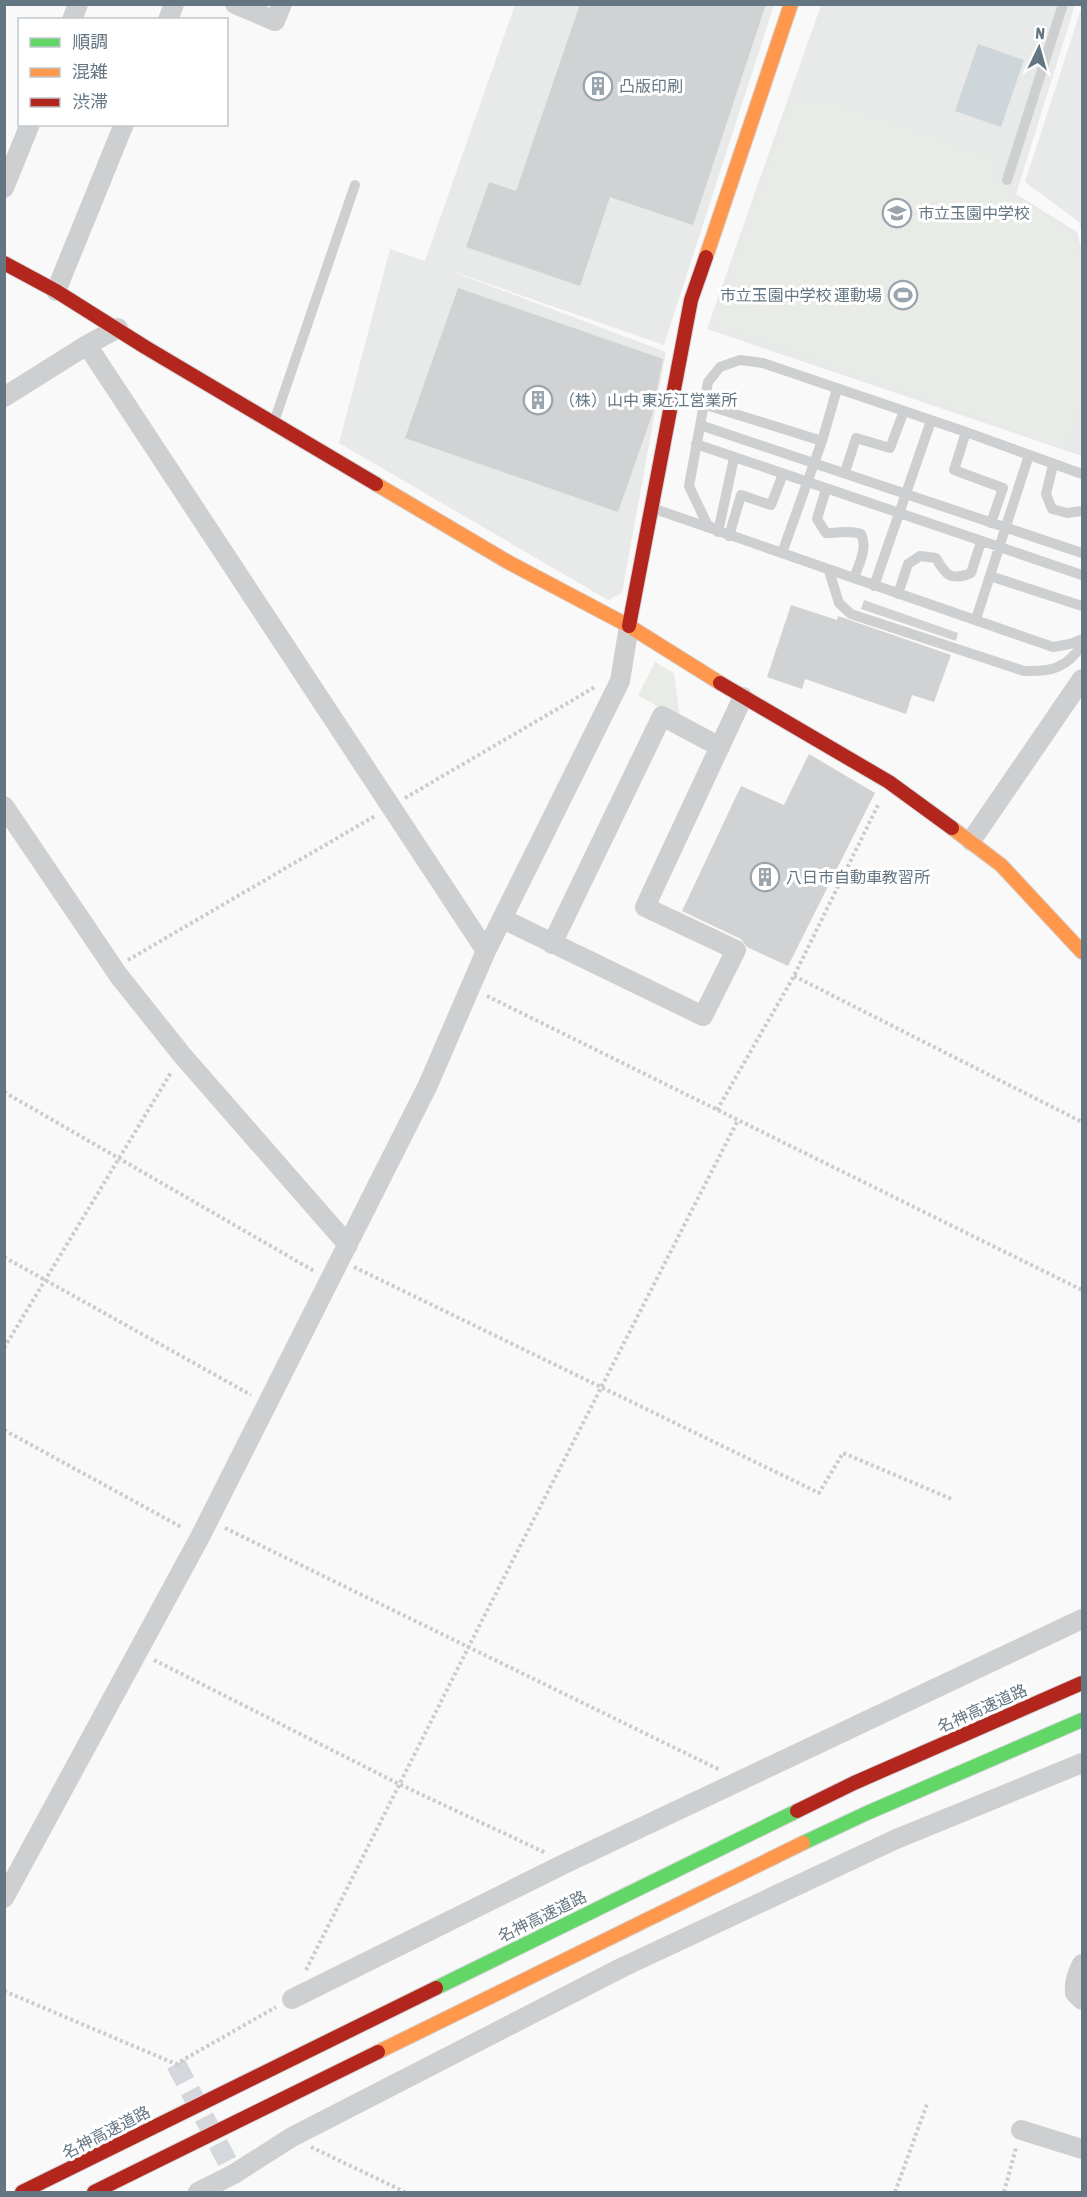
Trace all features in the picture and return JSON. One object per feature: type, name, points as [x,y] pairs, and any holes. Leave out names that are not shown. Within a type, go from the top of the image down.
[{"type":"main road","points":[[629,626],[691,300],[791,4]]},
{"type":"main road","points":[[4,263],[56,291],[507,561],[629,626],[743,697],[889,782],[1001,865],[1083,952]]},
{"type":"main road","points":[[854,1783],[1083,1676]]},
{"type":"main road","name":"名神高速道路","points":[[22,2193],[573,1919],[854,1783],[1083,1683]]},
{"type":"main road","points":[[94,2193],[867,1813],[1083,1720]]},
{"type":"street","points":[[235,4],[275,21],[282,4]]},
{"type":"street","points":[[4,188],[29,126]]},
{"type":"street","points":[[56,291],[123,126]]},
{"type":"street","points":[[4,397],[118,328]]},
{"type":"street","points":[[87,345],[486,951]]},
{"type":"street","points":[[4,1898],[204,1529],[428,1085],[486,951],[620,681],[629,626]]},
{"type":"street","points":[[971,841],[1081,685]]},
{"type":"street","points":[[503,919],[703,1016],[736,950],[645,907],[743,697]]},
{"type":"street","points":[[552,944],[662,716],[720,747]]},
{"type":"street","points":[[4,806],[114,968],[182,1055],[344,1252]]},
{"type":"street","points":[[292,1999],[566,1863],[1082,1621]]},
{"type":"street","points":[[198,2193],[292,2138],[623,1967],[894,1840],[1083,1763]]},
{"type":"street","points":[[1083,1964],[1074,1986],[1075,1993],[1083,2000]]},
{"type":"street","points":[[1021,2130],[1081,2143]]},
{"type":"lane","points":[[1007,180],[1063,4]]},
{"type":"lane","points":[[274,423],[355,185]]},
{"type":"lane","points":[[718,532],[707,524],[689,486],[708,382],[720,367],[740,360],[762,363],[1083,474]]},
{"type":"lane","points":[[782,553],[822,441],[837,389]]},
{"type":"lane","points":[[703,404],[822,441]]},
{"type":"lane","points":[[845,472],[856,438],[890,448],[903,411]]},
{"type":"lane","points":[[874,586],[931,421]]},
{"type":"lane","points":[[700,425],[1083,553]]},
{"type":"lane","points":[[966,432],[954,470],[1003,488],[991,523]]},
{"type":"lane","points":[[696,444],[1083,575]]},
{"type":"lane","points":[[976,619],[1029,455]]},
{"type":"lane","points":[[718,532],[734,458]]},
{"type":"lane","points":[[1053,465],[1046,494],[1052,509],[1067,513],[1083,511]]},
{"type":"lane","points":[[729,536],[741,495],[771,505],[783,474]]},
{"type":"lane","points":[[826,489],[817,519],[826,533],[841,534],[852,531],[861,534],[864,541],[863,552],[854,578]]},
{"type":"lane","points":[[651,508],[1053,647],[1083,639]]},
{"type":"lane","points":[[898,594],[908,564],[920,556],[936,558],[944,571],[951,576],[959,577],[971,573],[981,542]]},
{"type":"lane","points":[[829,571],[839,603],[851,614],[1024,671],[1043,672],[1063,666],[1076,655],[1083,644]]},
{"type":"lane","points":[[990,576],[1083,606]]},
{"type":"path","points":[[114,968],[602,683]]},
{"type":"path","points":[[717,1110],[794,976],[889,782]]},
{"type":"path","points":[[794,976],[1083,1122]]},
{"type":"path","points":[[470,988],[1083,1290]]},
{"type":"path","points":[[4,1348],[182,1055]]},
{"type":"path","points":[[4,1092],[330,1280]]},
{"type":"path","points":[[4,1991],[176,2064],[292,1999],[469,1646],[738,1120]]},
{"type":"path","points":[[344,1252],[819,1493],[843,1453],[954,1500]]},
{"type":"path","points":[[4,1257],[267,1404]]},
{"type":"path","points":[[4,1430],[204,1529],[469,1646],[741,1780]]},
{"type":"path","points":[[138,1652],[399,1784],[566,1863]]},
{"type":"path","points":[[895,2193],[927,2104]]},
{"type":"path","points":[[1004,2193],[1021,2130]]},
{"type":"path","points":[[292,2138],[405,2193]]},
{"type":"shaded area","points":[[515,5],[774,5],[664,345],[443,268],[666,352],[622,593],[608,600],[339,443],[390,249],[425,261]]},
{"type":"shaded area","name":"市立玉園中学校 運動場","points":[[821,5],[1075,5],[1016,194],[1077,232],[1082,252],[1082,456],[707,329]]},
{"type":"shaded area","points":[[1082,6],[1082,233],[1079,222],[1025,182]]},
{"type":"shaded area","points":[[978,44],[1024,60],[1001,127],[955,111]]},
{"type":"shaded area","name":"市立玉園中学校 運動場","points":[[816,98],[994,159],[995,184],[1073,236],[1082,268],[1082,392],[1066,447],[714,323],[791,107]]},
{"type":"shaded area","points":[[655,662],[674,673],[680,720],[638,695]]},
{"type":"building","points":[[580,4],[766,4],[693,225],[610,197],[580,286],[466,247],[489,182],[516,191]]},
{"type":"building","name":"（株）山中 東近江営業所","points":[[458,288],[663,359],[652,415],[618,512],[405,438]]},
{"type":"building","points":[[864,600],[958,633],[956,641],[861,609]]},
{"type":"building","points":[[791,605],[837,620],[838,616],[951,655],[934,702],[912,695],[906,714],[805,679],[802,689],[767,677]]},
{"type":"building","name":"八日市自動車教習所","points":[[809,754],[875,793],[788,966],[747,947],[741,939],[682,911],[741,786],[784,805]]},
{"type":"tunnel","points":[[176,2064],[234,2174]]},
{"type":"traffic: fast","points":[[803,1843],[1082,1720]]},
{"type":"traffic: fast","points":[[436,1988],[797,1811]]},
{"type":"traffic: slow","points":[[706,257],[791,4]]},
{"type":"traffic: slow","points":[[376,484],[508,562],[629,626],[720,683]]},
{"type":"traffic: slow","points":[[952,828],[1001,865],[1082,952]]},
{"type":"traffic: slow","points":[[378,2052],[803,1843]]},
{"type":"traffic: jam","points":[[629,626],[691,300],[706,257]]},
{"type":"traffic: jam","points":[[4,263],[56,291],[145,347],[376,484]]},
{"type":"traffic: jam","points":[[720,683],[889,782],[952,828]]},
{"type":"traffic: jam","points":[[797,1811],[854,1783],[1082,1683]]},
{"type":"traffic: jam","points":[[22,2192],[436,1988]]},
{"type":"traffic: jam","points":[[94,2192],[378,2052]]},
{"type":"place","name":"凸版印刷","points":[[598,86]]},
{"type":"place","name":"市立玉園中学校","points":[[897,213]]},
{"type":"place","name":"市立玉園中学校 運動場","points":[[903,295]]},
{"type":"place","name":"（株）山中 東近江営業所","points":[[538,400]]},
{"type":"place","name":"八日市自動車教習所","points":[[765,877]]}]
